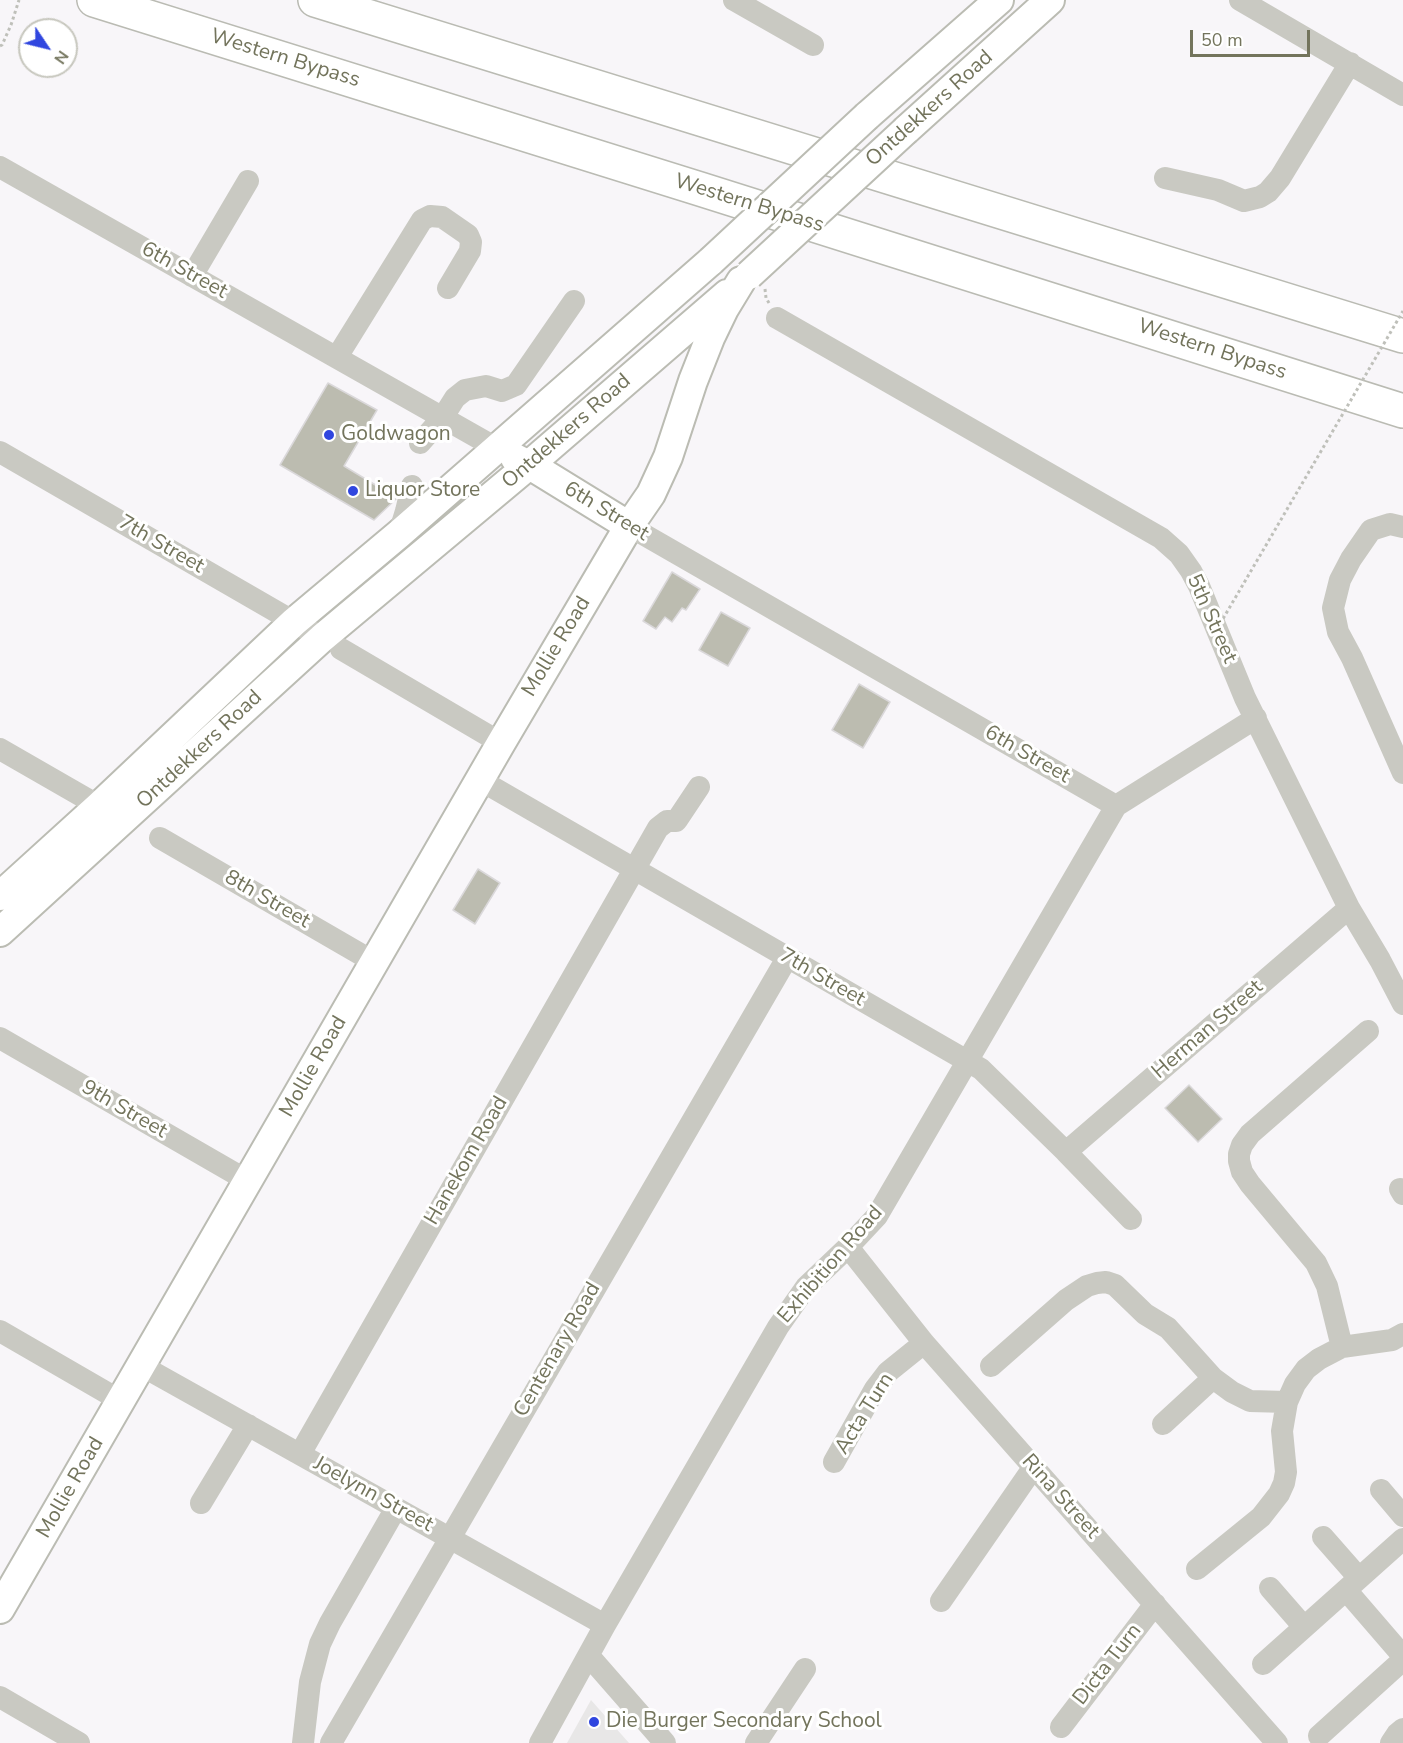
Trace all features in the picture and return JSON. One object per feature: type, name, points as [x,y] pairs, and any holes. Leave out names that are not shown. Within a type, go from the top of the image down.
[{"type":"highway","name":"Western Bypass","points":[[94,0],[712,192],[1403,411]]},
{"type":"highway","points":[[315,0],[1403,336]]},
{"type":"main road","name":"Ontdekkers Road","points":[[0,896],[294,622],[498,449],[711,261],[867,116],[999,0]]},
{"type":"main road","name":"Ontdekkers Road","points":[[0,932],[124,820],[331,644],[529,465],[750,273],[1050,0]]},
{"type":"main road","name":"Mollie Road","points":[[0,1609],[501,743],[629,526],[651,494],[662,474],[710,338],[724,309],[750,273]]},
{"type":"main road","name":"6th Street","points":[[498,449],[529,465],[629,526]]},
{"type":"street","points":[[734,0],[813,45]]},
{"type":"street","points":[[1240,0],[1403,95]]},
{"type":"street","points":[[1165,178],[1218,190],[1244,201],[1260,197],[1268,192],[1280,178],[1350,63]]},
{"type":"street","name":"6th Street","points":[[0,167],[498,449]]},
{"type":"street","points":[[192,276],[248,181]]},
{"type":"street","points":[[337,357],[422,220],[430,216],[442,217],[468,236],[471,242],[470,251],[448,288]]},
{"type":"street","points":[[420,443],[443,417],[455,398],[465,390],[486,386],[502,391],[516,385],[574,301]]},
{"type":"street","name":"5th Street","points":[[777,318],[1161,538],[1179,554],[1191,571],[1256,718],[1349,908],[1403,1004]]},
{"type":"street","name":"7th Street","points":[[0,452],[501,743]]},
{"type":"street","points":[[1403,527],[1390,524],[1371,530],[1340,580],[1333,608],[1338,632],[1352,658],[1403,773]]},
{"type":"street","name":"6th Street","points":[[629,526],[1116,806]]},
{"type":"street","name":"Exhibition Road","points":[[540,1743],[605,1625],[778,1327],[806,1287],[877,1216],[1116,806],[1256,718]]},
{"type":"street","points":[[0,749],[124,820]]},
{"type":"street","name":"7th Street","points":[[480,780],[981,1069],[1131,1219]]},
{"type":"street","name":"Hanekom Road","points":[[300,1454],[658,828],[667,821],[676,822],[699,787]]},
{"type":"street","name":"8th Street","points":[[160,838],[374,962]]},
{"type":"street","name":"Herman Street","points":[[1066,1152],[1349,908]]},
{"type":"street","name":"Centenary Road","points":[[331,1743],[787,958]]},
{"type":"street","points":[[1342,1347],[1327,1286],[1316,1263],[1250,1184],[1242,1172],[1239,1154],[1250,1134],[1368,1031]]},
{"type":"street","name":"9th Street","points":[[0,1038],[248,1182]]},
{"type":"street","name":"Rina Street","points":[[848,1247],[924,1343],[1155,1604],[1270,1740]]},
{"type":"street","points":[[991,1366],[1066,1300],[1087,1286],[1096,1282],[1106,1282],[1114,1285],[1145,1314],[1168,1328],[1213,1378],[1232,1392],[1250,1401],[1287,1402]]},
{"type":"street","points":[[0,1331],[121,1401]]},
{"type":"street","points":[[1197,1569],[1261,1517],[1279,1494],[1286,1472],[1282,1431],[1287,1402],[1295,1384],[1306,1369],[1342,1347],[1392,1340],[1403,1334]]},
{"type":"street","name":"Acta Turn","points":[[834,1462],[875,1389],[888,1372],[924,1343]]},
{"type":"street","name":"Joelynn Street","points":[[142,1366],[605,1625]]},
{"type":"street","points":[[1163,1424],[1213,1378]]},
{"type":"street","points":[[201,1503],[248,1425]]},
{"type":"street","points":[[941,1601],[1033,1468]]},
{"type":"street","points":[[1381,1490],[1403,1516]]},
{"type":"street","points":[[303,1743],[310,1682],[320,1644],[396,1508]]},
{"type":"street","points":[[1319,1736],[1403,1658],[1323,1537]]},
{"type":"street","points":[[1263,1664],[1403,1539]]},
{"type":"street","points":[[1270,1588],[1304,1627]]},
{"type":"street","name":"Dicta Turn","points":[[1060,1726],[1155,1604]]},
{"type":"street","points":[[589,1656],[665,1743]]},
{"type":"street","points":[[756,1743],[805,1669]]},
{"type":"street","points":[[0,1697],[79,1743]]},
{"type":"street","points":[[1391,1743],[1403,1729]]},
{"type":"path","points":[[0,46],[11,25],[19,0]]},
{"type":"path","points":[[750,273],[777,318]]},
{"type":"path","points":[[1217,629],[1403,311]]},
{"type":"shaded area","name":"Die Burger Secondary School","points":[[591,1700],[629,1743],[567,1743]]},
{"type":"building","points":[[328,383],[377,410],[344,466],[397,498],[374,520],[280,465]]},
{"type":"building","points":[[672,572],[700,589],[686,610],[682,608],[672,622],[665,617],[656,629],[643,621]]},
{"type":"building","points":[[721,612],[750,628],[728,666],[699,650]]},
{"type":"building","points":[[859,684],[890,702],[863,748],[832,730]]},
{"type":"building","points":[[478,869],[500,883],[475,924],[453,910]]},
{"type":"building","points":[[1189,1085],[1222,1119],[1198,1142],[1165,1108]]},
{"type":"place","name":"Goldwagon","points":[[329,435]]},
{"type":"place","name":"Liquor Store","points":[[353,491]]},
{"type":"place","name":"Die Burger Secondary School","points":[[594,1722]]}]
